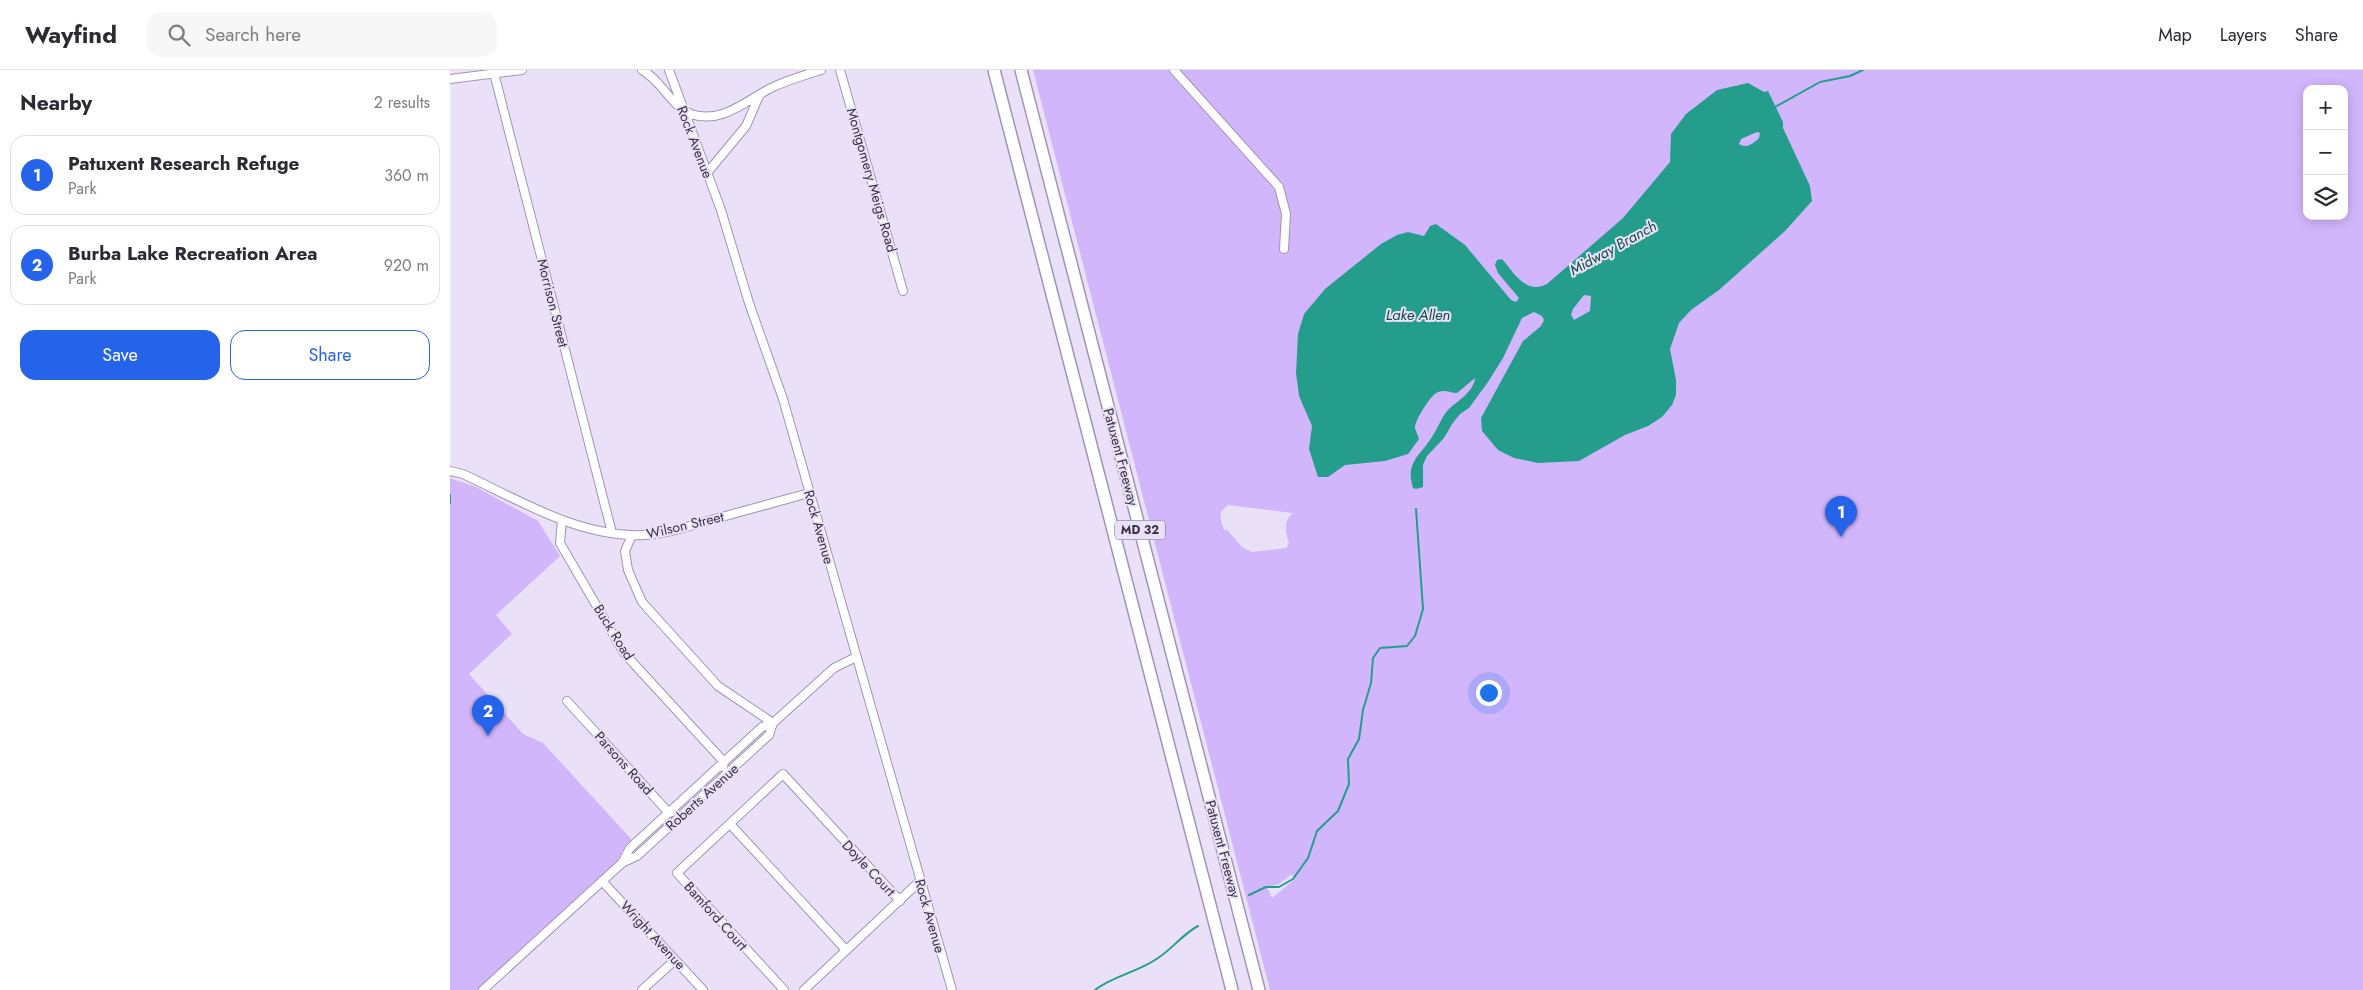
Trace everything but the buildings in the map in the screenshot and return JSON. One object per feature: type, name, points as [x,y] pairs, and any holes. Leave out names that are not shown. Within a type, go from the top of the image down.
[{"type":"highway","name":"Patuxent Freeway","points":[[994,70],[1232,990]]},
{"type":"highway","name":"Patuxent Freeway","points":[[1021,70],[1259,990]]},
{"type":"street","points":[[450,79],[522,70]]},
{"type":"street","points":[[642,70],[661,85],[681,108],[691,114],[716,115],[731,112],[760,94],[793,78],[821,70]]},
{"type":"street","name":"Rock Avenue","points":[[669,70],[681,108],[730,238],[749,303],[783,399],[918,884],[952,990]]},
{"type":"street","points":[[791,70],[793,78]]},
{"type":"street","name":"Montgomery Meigs Road","points":[[840,70],[903,291]]},
{"type":"street","points":[[1174,70],[1279,187],[1286,214],[1284,249]]},
{"type":"street","name":"Morrison Street","points":[[494,73],[612,533]]},
{"type":"street","points":[[707,173],[746,126],[760,94]]},
{"type":"street","name":"Wilson Street","points":[[450,471],[463,474],[562,520],[612,533],[632,535],[654,534],[672,530],[809,493]]},
{"type":"street","name":"Buck Road","points":[[562,520],[560,543],[624,653],[724,762]]},
{"type":"street","points":[[632,535],[625,551],[628,570],[642,602],[718,686],[773,723]]},
{"type":"street","name":"Roberts Avenue","points":[[622,863],[630,848],[762,727],[773,723],[834,668],[856,657]]},
{"type":"street","name":"Parsons Road","points":[[567,701],[669,813]]},
{"type":"street","name":"Roberts Avenue","points":[[483,990],[622,863],[637,856],[770,735],[773,723]]},
{"type":"street","points":[[722,778],[724,762]]},
{"type":"street","name":"Doyle Court","points":[[730,824],[783,774],[900,901],[804,990]]},
{"type":"street","points":[[669,813],[687,810]]},
{"type":"street","points":[[730,824],[846,950]]},
{"type":"street","name":"Bamford Court","points":[[730,824],[677,873],[784,990]]},
{"type":"street","name":"Wright Avenue","points":[[602,881],[703,990]]},
{"type":"street","points":[[900,901],[918,884]]},
{"type":"street","points":[[642,990],[675,960]]},
{"type":"shaded area","points":[[1033,70],[2363,70],[2363,990],[1270,990]],"holes":[[[1228,505],[1293,513],[1286,523],[1289,543],[1286,548],[1252,552],[1242,547],[1227,530],[1224,530],[1220,516]],[[1292,874],[1294,880],[1272,898],[1267,887],[1279,884]]]},
{"type":"shaded area","points":[[450,478],[476,487],[538,521],[560,556],[496,615],[512,634],[469,674],[523,734],[543,743],[632,840],[612,868],[478,990],[450,990]]},
{"type":"water","name":"Lake Allen","points":[[1748,83],[1764,92],[1768,91],[1810,186],[1812,201],[1785,231],[1719,290],[1691,310],[1679,323],[1670,349],[1676,380],[1676,395],[1672,405],[1662,417],[1579,461],[1538,463],[1514,458],[1498,450],[1482,431],[1481,418],[1523,341],[1541,326],[1544,320],[1542,316],[1534,312],[1522,318],[1503,358],[1488,382],[1469,408],[1460,414],[1444,438],[1427,456],[1423,465],[1423,487],[1413,488],[1411,479],[1412,465],[1448,410],[1468,392],[1475,378],[1457,393],[1441,391],[1431,398],[1417,420],[1415,428],[1419,439],[1408,454],[1385,461],[1345,465],[1328,477],[1318,477],[1309,449],[1312,426],[1299,396],[1296,373],[1298,334],[1304,314],[1325,289],[1381,244],[1397,235],[1408,232],[1424,236],[1430,226],[1436,224],[1465,245],[1511,300],[1516,302],[1519,298],[1498,273],[1495,265],[1497,260],[1502,259],[1516,276],[1527,285],[1540,287],[1547,284],[1623,218],[1670,162],[1671,134],[1686,114],[1717,90]],"holes":[[[1757,132],[1760,133],[1759,138],[1753,143],[1748,146],[1739,144],[1741,139]],[[1584,295],[1591,296],[1590,311],[1574,320],[1571,315],[1573,309]]]},
{"type":"waterway","name":"Midway Branch","points":[[1775,107],[1820,82],[1850,76],[1863,70]]},
{"type":"waterway","points":[[450,495],[450,503]]},
{"type":"waterway","name":"Midway Branch","points":[[1249,895],[1266,887],[1279,887],[1293,879],[1308,858],[1317,831],[1338,811],[1349,784],[1348,759],[1359,739],[1363,710],[1371,683],[1373,658],[1380,648],[1407,646],[1415,636],[1423,609],[1416,509]]},
{"type":"waterway","name":"Midway Branch","points":[[1095,990],[1109,981],[1151,963],[1198,926]]},
{"type":"place","name":"Patuxent Research Refuge","points":[[1841,537]]},
{"type":"place","name":"Burba Lake Recreation Area","points":[[488,736]]}]
